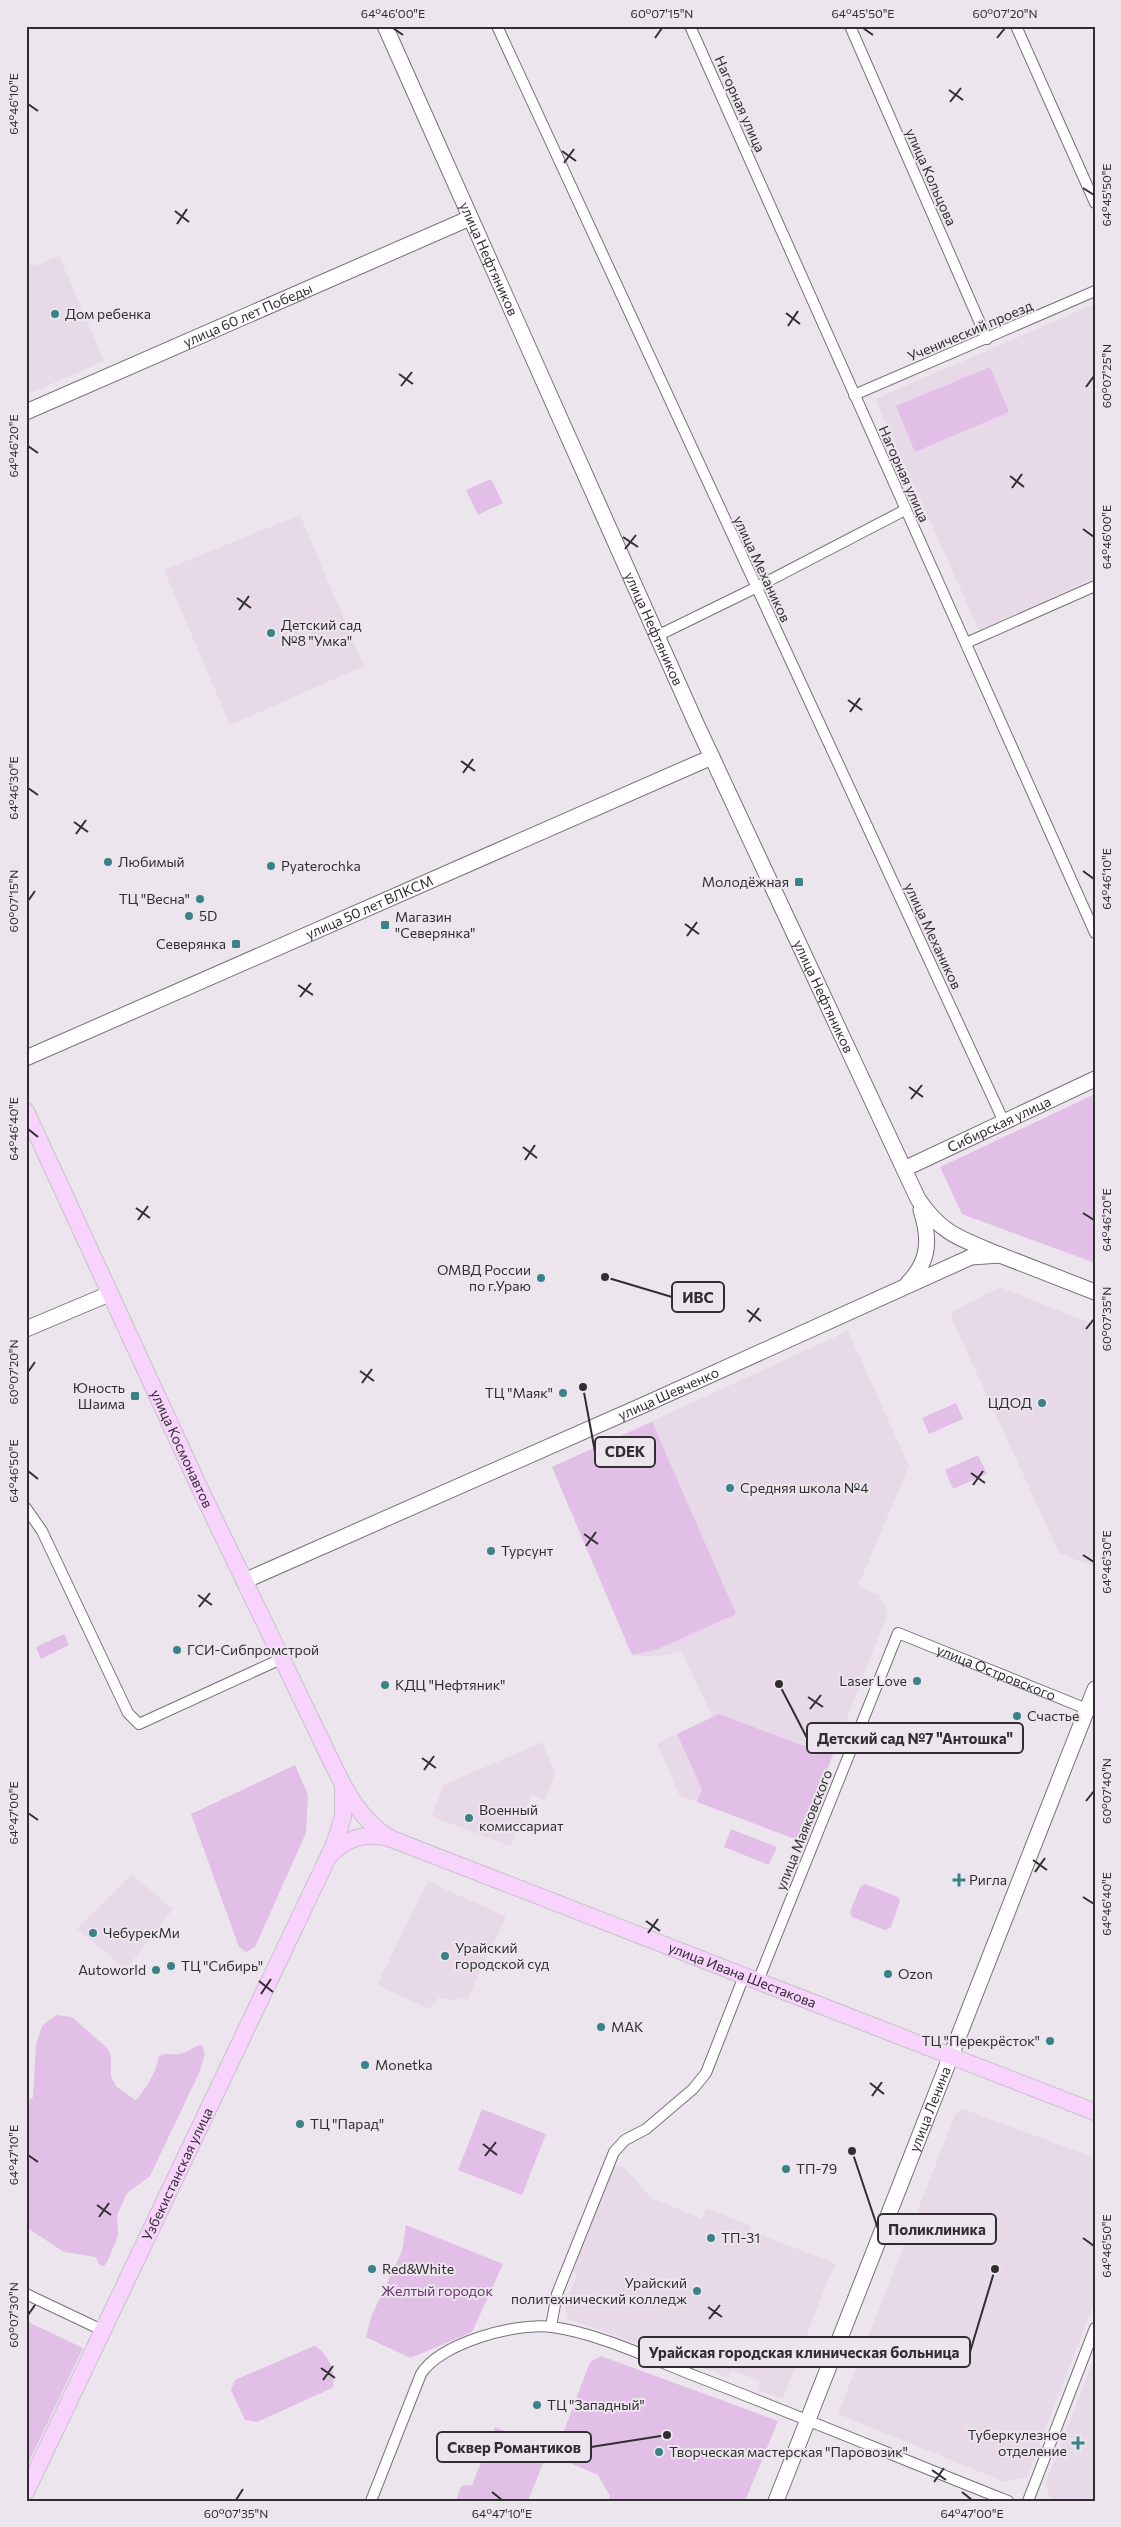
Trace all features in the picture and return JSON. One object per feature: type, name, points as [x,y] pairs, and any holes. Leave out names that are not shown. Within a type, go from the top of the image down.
[{"type":"main road","name":"улица Нефтяников","points":[[384,26],[712,757],[918,1199],[928,1232],[928,1247],[920,1267],[906,1286]]},
{"type":"main road","name":"улица 60 лет Победы","points":[[26,412],[470,218]]},
{"type":"main road","name":"улица 50 лет ВЛКСМ","points":[[26,1058],[712,757]]},
{"type":"main road","name":"Сибирская улица","points":[[904,1169],[1095,1079]]},
{"type":"main road","name":"улица Космонавтов","points":[[26,1110],[109,1294],[244,1581],[343,1784],[361,1812],[376,1829],[390,1838]]},
{"type":"main road","name":"улица Нефтяников","points":[[918,1199],[934,1222],[947,1232],[1000,1255]]},
{"type":"main road","name":"улица Шевченко","points":[[244,1581],[648,1403],[971,1257],[1000,1255],[1095,1292]]},
{"type":"main road","points":[[26,1329],[109,1294]]},
{"type":"main road","name":"улица Ленина","points":[[776,2501],[951,2056],[1091,1711],[1095,1689]]},
{"type":"main road","name":"Узбекистанская улица","points":[[26,2492],[329,1856],[343,1817],[343,1784]]},
{"type":"main road","points":[[329,1856],[344,1842],[360,1836],[390,1838]]},
{"type":"main road","name":"улица Ивана Шестакова","points":[[390,1838],[1095,2112]]},
{"type":"street","name":"улица Механиков","points":[[497,26],[755,588],[1004,1122]]},
{"type":"street","name":"Нагорная улица","points":[[690,26],[1095,933]]},
{"type":"street","name":"улица Кольцова","points":[[850,26],[987,339]]},
{"type":"street","points":[[1016,26],[1095,203]]},
{"type":"street","name":"Ученический проезд","points":[[854,395],[1095,291]]},
{"type":"street","points":[[657,636],[755,588],[905,510]]},
{"type":"street","points":[[966,643],[1095,586]]},
{"type":"street","points":[[26,1508],[42,1531],[128,1713],[139,1724],[281,1658]]},
{"type":"street","name":"улица Островского","points":[[898,1633],[1091,1711]]},
{"type":"street","name":"улица Маяковского","points":[[550,2326],[557,2294],[614,2152],[626,2140],[646,2129],[693,2089],[706,2073],[751,1979],[898,1633]]},
{"type":"street","points":[[26,2294],[102,2330]]},
{"type":"street","points":[[371,2501],[421,2374],[432,2360],[477,2339],[496,2333],[550,2326],[593,2337],[808,2420],[1008,2501]]},
{"type":"street","points":[[1028,2501],[1095,2328]]},
{"type":"shaded area","name":"Дом ребенка","points":[[59,256],[104,361],[26,395],[26,263],[34,266]]},
{"type":"shaded area","points":[[1095,304],[1095,578],[979,630],[875,399]]},
{"type":"shaded area","name":"Детский сад №8 \"Умка\"","points":[[300,515],[364,666],[230,725],[164,570]]},
{"type":"shaded area","name":"ЦДОД","points":[[1000,1287],[1095,1325],[1095,1567],[1059,1553],[951,1317],[953,1311]]},
{"type":"shaded area","name":"Средняя школа №4","points":[[848,1331],[909,1466],[858,1586],[878,1595],[888,1612],[800,1841],[679,1795],[657,1743],[713,1717],[681,1651],[658,1657],[632,1655],[552,1467]]},
{"type":"shaded area","points":[[542,1742],[555,1774],[545,1800],[531,1795],[511,1846],[431,1816],[444,1785]]},
{"type":"shaded area","points":[[132,1875],[173,1909],[126,1969],[77,1929]]},
{"type":"shaded area","points":[[428,1881],[506,1917],[467,2000],[460,1997],[454,2001],[438,1998],[429,2009],[377,1985]]},
{"type":"shaded area","points":[[963,2109],[1095,2158],[1095,2301],[1027,2477],[1005,2482],[838,2414],[955,2115]]},
{"type":"shaded area","name":"Урайский политехнический колледж","points":[[614,2165],[623,2167],[652,2198],[701,2219],[706,2208],[749,2225],[753,2232],[837,2264],[828,2279],[783,2399],[758,2390],[760,2381],[731,2370],[728,2377],[568,2319],[565,2306],[577,2274],[572,2271]]},
{"type":"shaded area","name":"Туберкулезное отделение","points":[[1095,2357],[1095,2501],[1051,2501],[1045,2484]]},
{"type":"green space","points":[[990,367],[1009,412],[915,452],[896,406]]},
{"type":"green space","points":[[491,479],[503,503],[478,515],[466,490]]},
{"type":"green space","points":[[1095,1094],[1095,1263],[962,1214],[940,1167]]},
{"type":"green space","points":[[956,1403],[963,1419],[929,1434],[922,1418]]},
{"type":"green space","points":[[652,1422],[736,1614],[658,1649],[632,1655],[552,1467]]},
{"type":"green space","points":[[978,1455],[987,1474],[953,1489],[945,1470]]},
{"type":"green space","points":[[64,1634],[69,1645],[41,1659],[36,1647]]},
{"type":"green space","points":[[719,1714],[817,1751],[819,1743],[835,1749],[800,1841],[697,1802],[702,1789],[677,1734]]},
{"type":"green space","points":[[295,1765],[308,1795],[306,1833],[255,1947],[246,1952],[239,1947],[191,1814]]},
{"type":"green space","points":[[731,1829],[777,1847],[769,1865],[724,1847]]},
{"type":"green space","points":[[865,1884],[898,1897],[900,1901],[891,1927],[885,1930],[852,1917],[850,1912],[860,1887]]},
{"type":"green space","points":[[56,2015],[72,2017],[107,2048],[111,2056],[111,2076],[116,2086],[135,2100],[150,2080],[159,2056],[183,2053],[202,2045],[205,2054],[200,2071],[150,2176],[127,2193],[117,2215],[118,2236],[104,2266],[99,2265],[96,2257],[64,2252],[26,2227],[28,2192],[26,2187],[26,2103],[33,2097],[36,2044],[42,2026]]},
{"type":"green space","points":[[482,2109],[546,2134],[522,2195],[458,2170]]},
{"type":"green space","name":"Желтый городок","points":[[406,2225],[503,2264],[472,2332],[410,2358],[366,2337],[371,2317],[402,2251]]},
{"type":"green space","points":[[26,2321],[83,2348],[26,2468]]},
{"type":"green space","points":[[314,2346],[319,2348],[330,2364],[334,2377],[332,2388],[257,2422],[245,2420],[231,2390],[235,2380]]},
{"type":"green space","points":[[601,2356],[778,2421],[745,2501],[608,2501],[610,2496],[598,2475],[563,2460],[560,2455],[559,2444],[590,2362]]},
{"type":"green space","points":[[495,2427],[544,2446],[547,2453],[528,2501],[456,2501],[461,2486],[472,2485]]},
{"type":"place","name":"Дом ребенка","points":[[55,314]]},
{"type":"place","name":"Детский сад №8 \"Умка\"","points":[[271,633]]},
{"type":"place","name":"Любимый","points":[[108,862]]},
{"type":"place","name":"Pyaterochka","points":[[271,866]]},
{"type":"place","name":"Молодёжная","points":[[799,882]]},
{"type":"place","name":"ТЦ \"Весна\"","points":[[200,899]]},
{"type":"place","name":"5D","points":[[189,916]]},
{"type":"place","name":"Магазин \"Северянка\"","points":[[385,925]]},
{"type":"place","name":"Северянка","points":[[236,944]]},
{"type":"place","name":"ИВС","points":[[605,1277]]},
{"type":"place","name":"ОМВД России по г.Ураю","points":[[541,1278]]},
{"type":"place","name":"CDEK","points":[[583,1387]]},
{"type":"place","name":"ТЦ \"Маяк\"","points":[[563,1393]]},
{"type":"place","name":"Юность Шаима","points":[[135,1396]]},
{"type":"place","name":"ЦДОД","points":[[1042,1403]]},
{"type":"place","name":"Средняя школа №4","points":[[730,1488]]},
{"type":"place","name":"Турсунт","points":[[491,1551]]},
{"type":"place","name":"ГСИ-Сибпромстрой","points":[[177,1650]]},
{"type":"place","name":"Laser Love","points":[[917,1681]]},
{"type":"place","name":"Детский сад №7 \"Антошка\"","points":[[779,1684]]},
{"type":"place","name":"КДЦ \"Нефтяник\"","points":[[385,1685]]},
{"type":"place","name":"Счастье","points":[[1017,1716]]},
{"type":"place","name":"Военный комиссариат","points":[[469,1818]]},
{"type":"place","name":"Ригла","points":[[959,1880]]},
{"type":"place","name":"ЧебурекМи","points":[[93,1933]]},
{"type":"place","name":"Урайский городской суд","points":[[445,1956]]},
{"type":"place","name":"ТЦ \"Сибирь\"","points":[[171,1966]]},
{"type":"place","name":"Autoworld","points":[[156,1970]]},
{"type":"place","name":"Ozon","points":[[888,1974]]},
{"type":"place","name":"МАК","points":[[601,2027]]},
{"type":"place","name":"ТЦ \"Перекрёсток\"","points":[[1050,2041]]},
{"type":"place","name":"Monetka","points":[[365,2065]]},
{"type":"place","name":"ТЦ \"Парад\"","points":[[300,2124]]},
{"type":"place","name":"Поликлиника","points":[[852,2151]]},
{"type":"place","name":"ТП-79","points":[[786,2169]]},
{"type":"place","name":"ТП-31","points":[[711,2238]]},
{"type":"place","name":"Red&White","points":[[372,2269]]},
{"type":"place","name":"Урайская городская клиническая больница","points":[[995,2269]]},
{"type":"place","name":"Урайский политехнический колледж","points":[[697,2291]]},
{"type":"place","name":"ТЦ \"Западный\"","points":[[537,2405]]},
{"type":"place","name":"Сквер Романтиков","points":[[667,2435]]},
{"type":"place","name":"Туберкулезное отделение","points":[[1078,2443]]},
{"type":"place","name":"Творческая мастерская \"Паровозик\"","points":[[659,2452]]}]
